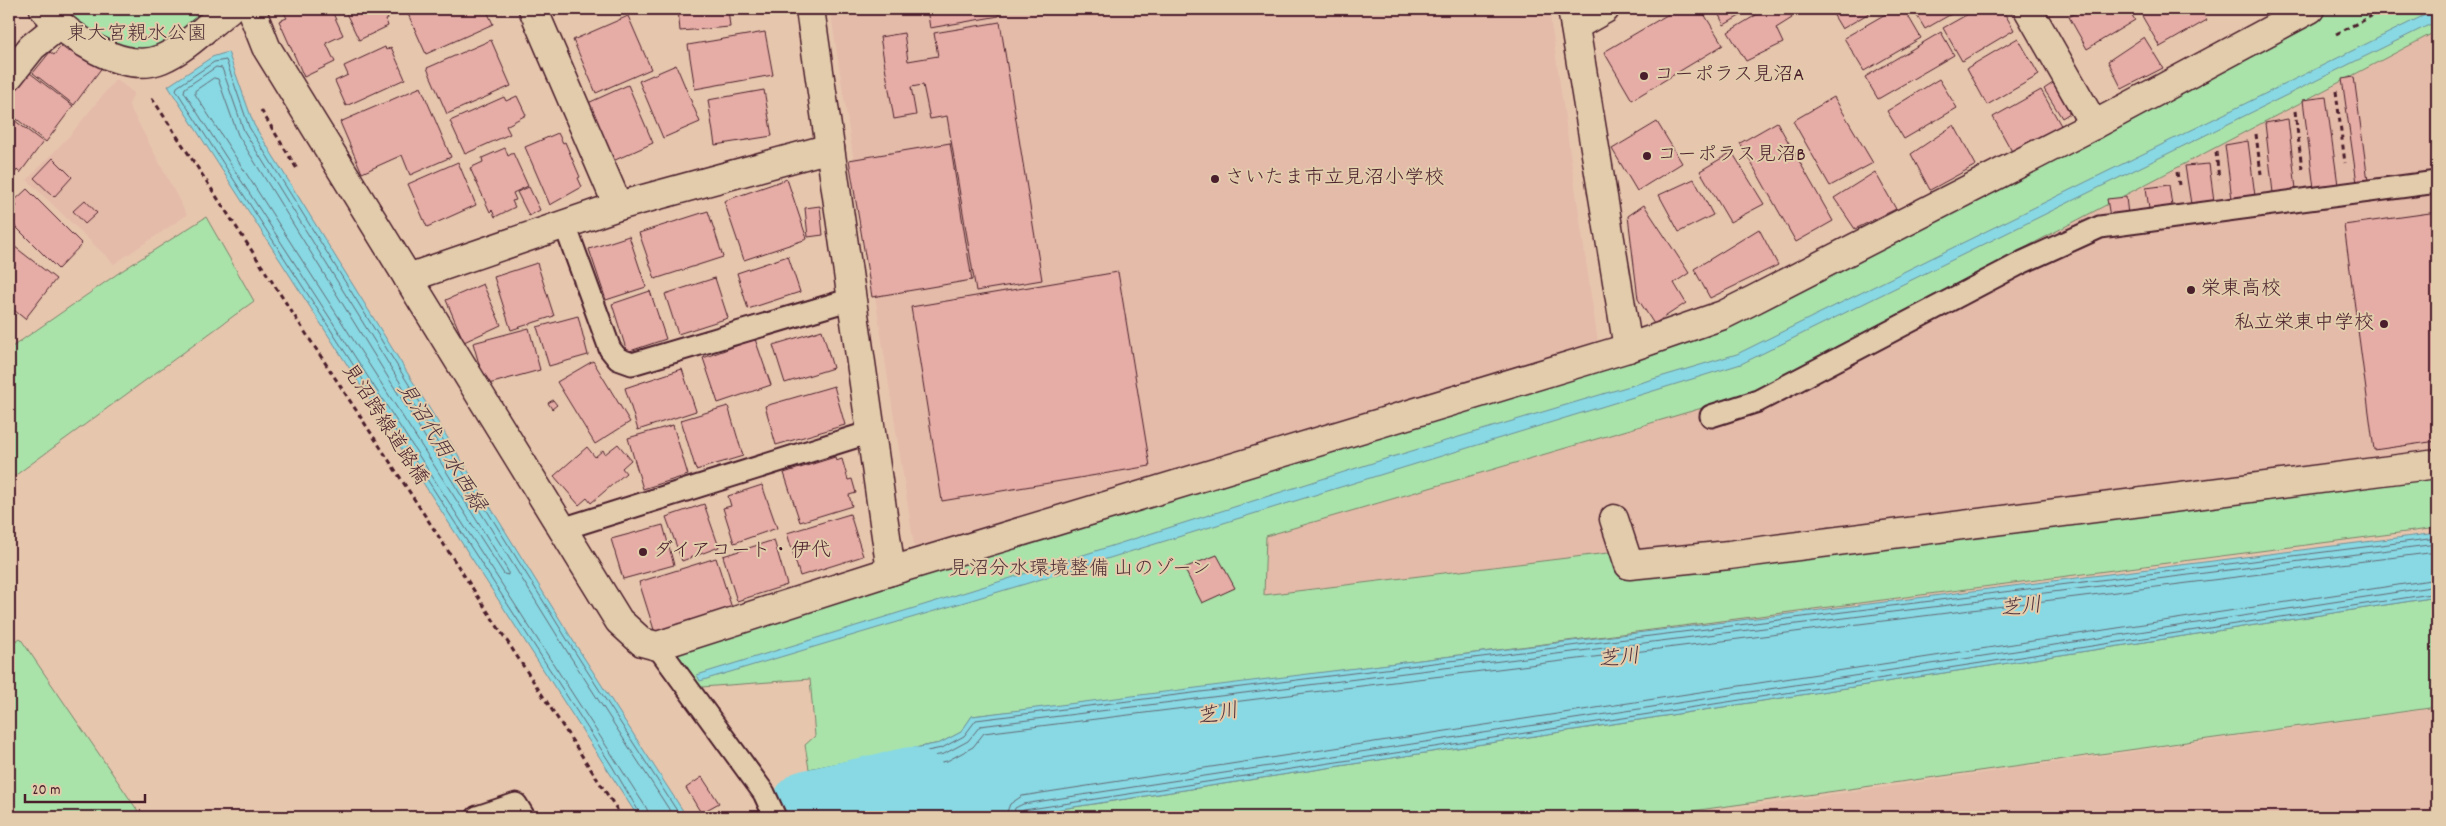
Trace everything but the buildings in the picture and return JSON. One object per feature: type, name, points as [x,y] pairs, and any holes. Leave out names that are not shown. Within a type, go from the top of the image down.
[{"type":"street","points":[[251,9],[262,39],[619,621],[642,642],[657,646],[891,571],[1628,348],[1723,315],[2094,125],[2310,9]]},
{"type":"street","points":[[533,9],[618,206]]},
{"type":"street","points":[[810,9],[891,571]]},
{"type":"street","points":[[1605,9],[1573,18],[1628,348]]},
{"type":"street","points":[[2028,9],[2094,125]]},
{"type":"street","points":[[9,76],[32,47],[51,17],[101,52],[146,63],[170,55],[221,15]]},
{"type":"street","points":[[408,278],[618,206],[830,148]]},
{"type":"street","points":[[1614,519],[1629,565],[1730,554],[2437,464]]},
{"type":"lane","points":[[1711,416],[1758,401],[2023,262],[2100,227],[2437,182]]},
{"type":"lane","points":[[565,225],[610,349],[618,359],[632,364],[852,299]]},
{"type":"lane","points":[[562,529],[870,432]]},
{"type":"lane","points":[[657,646],[764,793],[775,817]]},
{"type":"lane","points":[[477,817],[516,804],[524,817]]},
{"type":"path","points":[[105,9],[119,12],[138,9]]},
{"type":"path","points":[[2336,92],[2349,194]]},
{"type":"path","name":"見沼跨線道路橋","points":[[151,96],[622,817]]},
{"type":"path","points":[[2295,111],[2306,199]]},
{"type":"path","points":[[2256,134],[2264,204]]},
{"type":"shaded area","name":"さいたま市立見沼小学校","points":[[830,9],[1549,9],[1599,349],[915,552]]},
{"type":"shaded area","name":"栄東高校","points":[[2437,27],[2437,452],[1264,595],[1266,536],[1743,396],[2146,184],[2209,136]]},
{"type":"shaded area","points":[[116,79],[134,93],[129,105],[187,215],[114,264],[27,180],[70,135]]},
{"type":"shaded area","points":[[2437,708],[2437,817],[1676,817]]},
{"type":"green space","name":"東大宮親水公園","points":[[44,9],[229,9],[146,63]]},
{"type":"green space","name":"見沼分水環境整備 山のゾーン","points":[[2310,9],[2437,9],[2437,31],[1743,396],[1266,536],[1264,595],[1616,552],[1624,579],[2437,477],[2437,528],[1128,698],[972,716],[962,732],[940,743],[809,769],[805,745],[815,736],[810,679],[688,688],[657,646],[1628,348]]},
{"type":"green space","points":[[206,217],[254,301],[9,480],[9,349],[120,272]]},
{"type":"green space","points":[[2437,597],[2437,707],[1649,817],[1009,817]]},
{"type":"green space","points":[[20,638],[142,817],[9,817],[9,646]]},
{"type":"water","points":[[2437,9],[2437,21],[1741,364],[1025,584],[700,681],[697,675],[1385,459],[1737,354]]},
{"type":"water","name":"見沼代用水西緑","points":[[228,52],[254,125],[577,647],[687,817],[638,817],[168,86],[212,57]]},
{"type":"water","points":[[2437,533],[2437,597],[1009,817],[814,817],[809,769],[940,743],[961,732],[972,716]]},
{"type":"waterway","name":"芝川","points":[[808,806],[912,783]]},
{"type":"place","name":"コーポラス見沼A","points":[[1644,76]]},
{"type":"place","name":"コーポラス見沼B","points":[[1647,156]]},
{"type":"place","name":"さいたま市立見沼小学校","points":[[1215,179]]},
{"type":"place","name":"栄東高校","points":[[2191,290]]},
{"type":"place","name":"私立栄東中学校","points":[[2384,324]]},
{"type":"place","name":"ダイアコート・伊代","points":[[643,552]]}]
